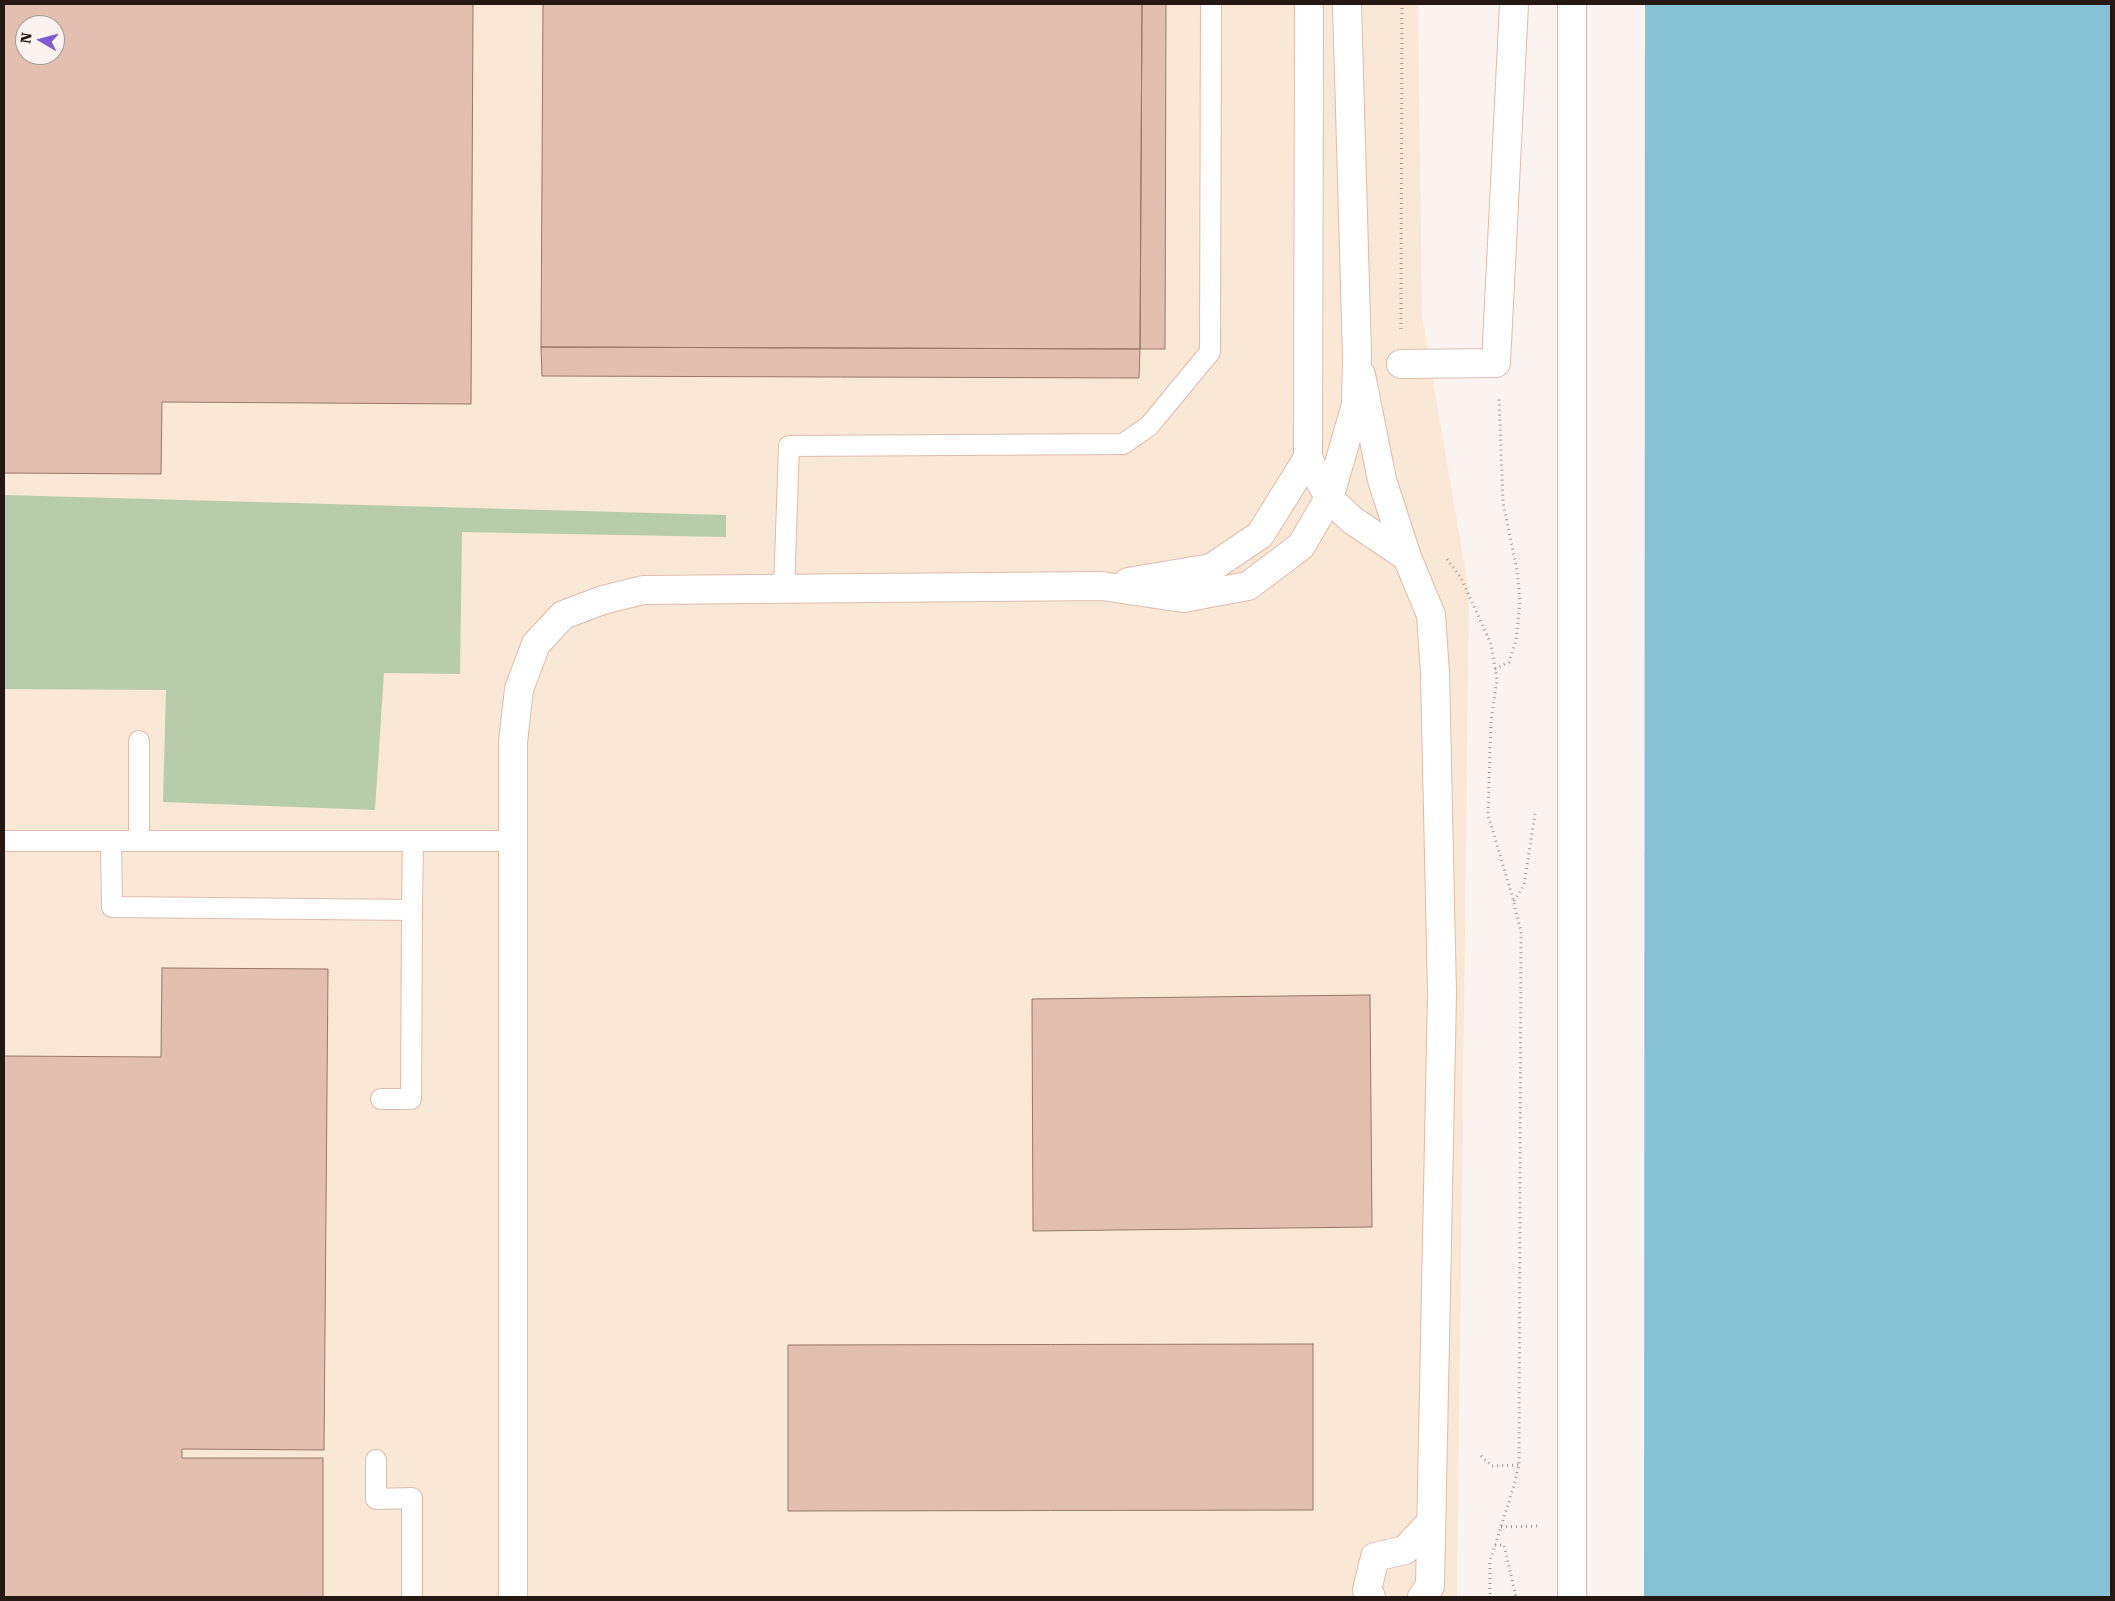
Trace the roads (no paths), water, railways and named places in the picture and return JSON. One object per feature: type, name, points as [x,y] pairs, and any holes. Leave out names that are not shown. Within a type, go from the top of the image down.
[{"type":"street","points":[[1309,4],[1308,458],[1329,498],[1352,520],[1407,557]]},
{"type":"street","points":[[1102,586],[1183,598],[1248,586],[1301,546],[1329,498],[1356,405],[1357,356],[1347,4]]},
{"type":"street","points":[[1401,364],[1496,363],[1514,4]]},
{"type":"street","points":[[1572,4],[1572,1597]]},
{"type":"street","points":[[1357,356],[1382,480],[1407,557],[1431,615],[1435,683],[1442,993],[1430,1586],[1422,1597]]},
{"type":"street","points":[[513,1597],[513,742],[519,689],[536,644],[563,616],[603,600],[643,590],[1102,586],[1211,568],[1260,535],[1308,458]]},
{"type":"street","points":[[1371,1597],[1367,1590],[1375,1558],[1405,1550],[1431,1522]]},
{"type":"lane","points":[[784,589],[789,446],[1123,444],[1149,426],[1210,352],[1211,4]]},
{"type":"lane","points":[[139,840],[140,741]]},
{"type":"lane","points":[[4,841],[512,841]]},
{"type":"lane","points":[[111,841],[112,907],[412,910]]},
{"type":"lane","points":[[381,1099],[412,1098],[413,841]]},
{"type":"lane","points":[[376,1460],[376,1499],[412,1498],[412,1597]]},
{"type":"water","points":[[1645,4],[2111,4],[2111,1597],[1644,1597]]}]
